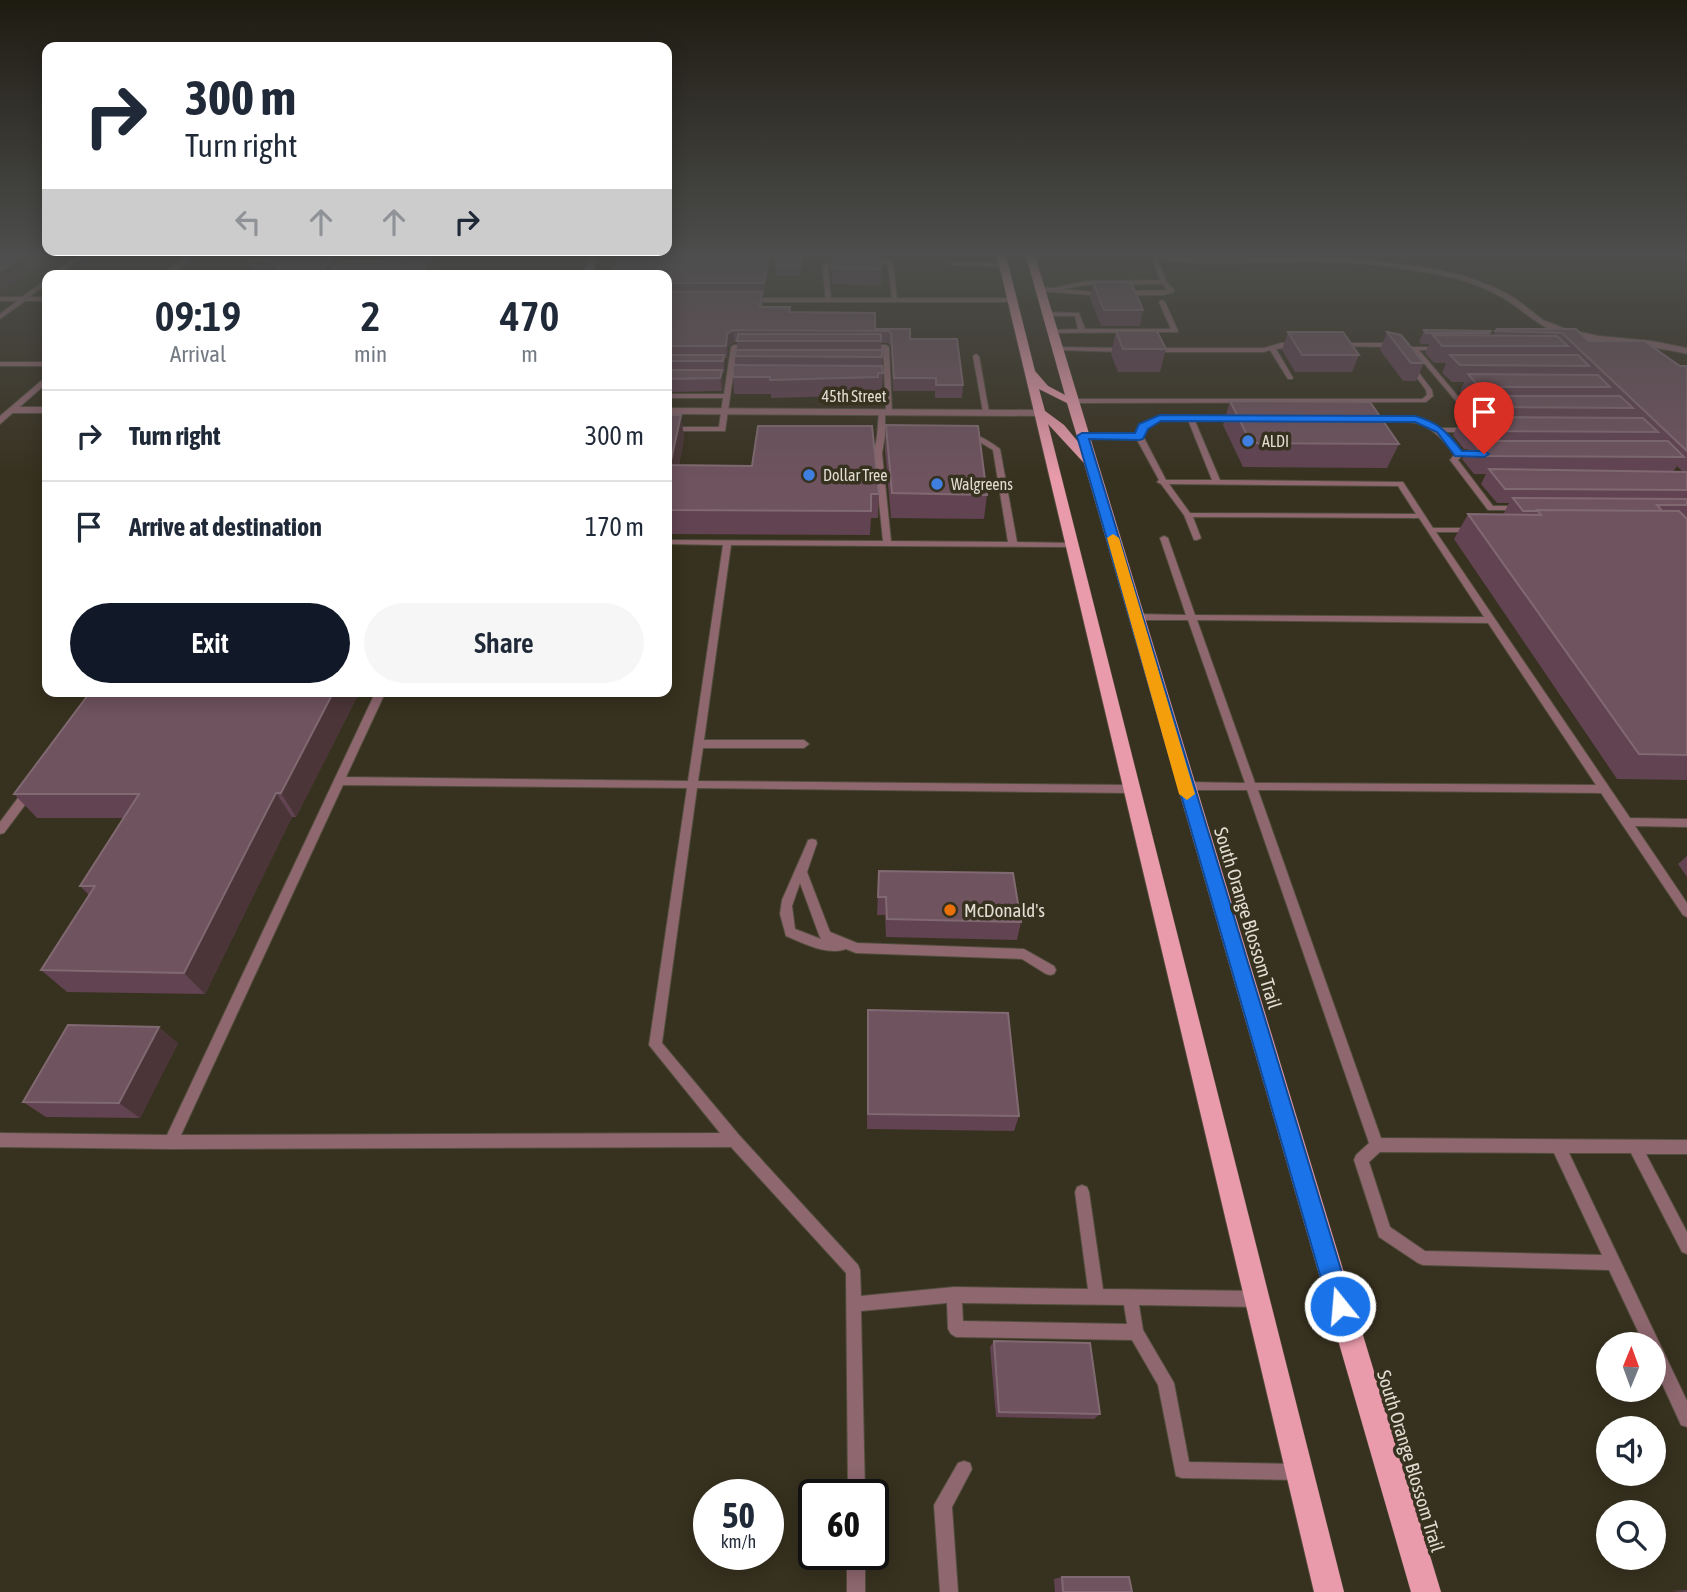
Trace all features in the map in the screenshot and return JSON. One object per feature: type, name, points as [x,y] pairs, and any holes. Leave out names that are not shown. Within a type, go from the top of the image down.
[{"type":"main road","points":[[1020,330],[1329,1592]]},
{"type":"main road","name":"South Orange Blossom Trail","points":[[1051,331],[1426,1592]]},
{"type":"main road","points":[[1030,371],[1041,387],[1072,401]]},
{"type":"main road","points":[[1040,412],[1060,427],[1092,469]]},
{"type":"street","points":[[1563,330],[1687,351]]},
{"type":"street","points":[[0,421],[42,384]]},
{"type":"street","points":[[13,410],[42,410]]},
{"type":"street","name":"45th Street","points":[[672,411],[1040,412]]},
{"type":"lane","points":[[1051,331],[1175,330]]},
{"type":"lane","points":[[1142,350],[1264,350],[1282,345],[1307,345]]},
{"type":"lane","points":[[1072,401],[1333,405],[1424,401],[1430,396],[1429,390],[1397,349],[1383,345],[1332,345]]},
{"type":"lane","points":[[672,429],[722,429],[734,347],[762,347]]},
{"type":"lane","points":[[858,347],[886,347],[888,379],[878,453],[887,544]]},
{"type":"lane","points":[[1272,348],[1290,378]]},
{"type":"lane","points":[[1441,348],[1414,348],[1483,430],[1441,430]]},
{"type":"lane","points":[[1057,349],[1128,350]]},
{"type":"lane","points":[[976,356],[986,412]]},
{"type":"lane","points":[[719,362],[745,362]]},
{"type":"lane","points":[[874,363],[887,363]]},
{"type":"lane","points":[[0,364],[42,364]]},
{"type":"lane","points":[[1431,368],[1444,368]]},
{"type":"lane","points":[[717,378],[743,379]]},
{"type":"lane","points":[[874,379],[888,379]]},
{"type":"lane","points":[[1447,387],[1460,387]]},
{"type":"lane","points":[[672,396],[727,396]]},
{"type":"lane","points":[[1465,409],[1479,409]]},
{"type":"lane","points":[[1197,538],[1188,515],[1161,482],[1139,436],[1143,427],[1160,418],[1243,419]]},
{"type":"lane","points":[[1190,418],[1217,483]]},
{"type":"lane","points":[[1362,419],[1415,419],[1429,422],[1441,430],[1459,454]]},
{"type":"lane","points":[[881,436],[895,436]]},
{"type":"lane","points":[[961,436],[974,436],[996,449],[1013,545]]},
{"type":"lane","points":[[1082,436],[1139,436]]},
{"type":"lane","points":[[1459,454],[1472,454]]},
{"type":"lane","points":[[1459,454],[1454,460],[1491,508],[1530,508]]},
{"type":"lane","points":[[1469,479],[1482,479]]},
{"type":"lane","points":[[1161,482],[1400,484],[1687,912]]},
{"type":"lane","points":[[1188,515],[1421,516]]},
{"type":"lane","points":[[1430,530],[1484,530]]},
{"type":"lane","points":[[1164,538],[1377,1145]]},
{"type":"lane","points":[[672,542],[1072,545]]},
{"type":"lane","points":[[727,542],[655,1045],[734,1140],[853,1270],[856,1479]]},
{"type":"lane","points":[[1136,617],[1491,620]]},
{"type":"lane","points":[[171,1142],[378,697]]},
{"type":"lane","points":[[698,744],[804,744]]},
{"type":"lane","points":[[0,830],[40,777]]},
{"type":"lane","points":[[339,781],[1131,789]]},
{"type":"lane","points":[[1185,786],[1604,789]]},
{"type":"lane","points":[[1626,822],[1687,822]]},
{"type":"lane","points":[[812,843],[786,897],[786,918],[790,932],[816,943],[856,948],[1024,954],[1050,970]]},
{"type":"lane","points":[[801,870],[809,898],[825,935],[856,948]]},
{"type":"lane","points":[[0,1140],[734,1140]]},
{"type":"lane","points":[[1613,1263],[1423,1258],[1384,1232],[1361,1160],[1377,1145],[1687,1147]]},
{"type":"lane","points":[[1558,1146],[1646,1332]]},
{"type":"lane","points":[[1635,1147],[1687,1247]]},
{"type":"lane","points":[[1082,1192],[1097,1297]]},
{"type":"lane","points":[[854,1304],[954,1295],[1257,1299]]},
{"type":"lane","points":[[954,1295],[956,1329],[1136,1332]]},
{"type":"lane","points":[[1130,1298],[1136,1332],[1166,1383],[1182,1470],[1299,1472]]},
{"type":"lane","points":[[1666,1374],[1687,1419]]},
{"type":"lane","points":[[949,1592],[943,1505],[964,1469]]},
{"type":"lane","points":[[856,1570],[856,1592]]},
{"type":"building","points":[[672,330],[733,330],[727,334],[726,346],[672,346]]},
{"type":"building","points":[[778,330],[910,330],[910,339],[957,339],[963,385],[936,385],[936,378],[894,378],[891,333]]},
{"type":"building","points":[[1424,330],[1491,331],[1490,333],[1426,333]]},
{"type":"building","points":[[1577,330],[1588,341],[1644,341],[1680,366],[1687,366],[1687,451],[1562,333],[1495,331]]},
{"type":"building","points":[[1116,331],[1157,331],[1166,349],[1123,349]]},
{"type":"building","points":[[1288,332],[1343,332],[1359,355],[1302,355]]},
{"type":"building","points":[[1387,332],[1401,335],[1424,363],[1411,363]]},
{"type":"building","points":[[738,334],[881,334],[881,341],[737,341]]},
{"type":"building","points":[[1433,335],[1557,336],[1568,346],[1442,346]]},
{"type":"building","points":[[736,350],[882,350],[882,357],[735,356]]},
{"type":"building","points":[[672,355],[724,355],[723,361],[672,361]]},
{"type":"building","points":[[1450,355],[1578,355],[1589,366],[1460,365]]},
{"type":"building","points":[[733,365],[882,366],[883,373],[878,373],[878,377],[770,380],[770,377],[733,377]]},
{"type":"building","points":[[672,370],[722,370],[720,378],[672,379]]},
{"type":"building","points":[[1468,374],[1598,375],[1610,387],[1479,387]]},
{"type":"building","points":[[1487,396],[1620,396],[1633,408],[1497,407]]},
{"type":"building","points":[[1230,401],[1370,402],[1399,444],[1251,443]]},
{"type":"building","points":[[672,415],[681,415],[672,456]]},
{"type":"building","points":[[1462,417],[1643,418],[1658,432],[1474,431]]},
{"type":"building","points":[[886,425],[978,426],[987,495],[892,493]]},
{"type":"building","points":[[758,426],[872,426],[879,494],[871,494],[871,511],[672,510],[672,465],[752,466]]},
{"type":"building","points":[[1472,441],[1668,441],[1684,457],[1484,456]]},
{"type":"building","points":[[1489,469],[1687,472],[1687,490],[1505,489]]},
{"type":"building","points":[[1513,498],[1687,499],[1687,505],[1657,505],[1662,511],[1523,511]]},
{"type":"building","points":[[1537,510],[1679,511],[1687,519],[1687,755],[1639,754],[1468,514],[1541,515]]},
{"type":"building","points":[[87,697],[331,697],[281,793],[276,793],[184,973],[41,970],[95,886],[80,886],[139,794],[14,794]]},
{"type":"building","points":[[879,871],[1013,873],[1021,922],[887,919],[886,897],[878,897]]},
{"type":"building","points":[[868,1010],[1008,1013],[1019,1116],[868,1114]]},
{"type":"building","points":[[68,1025],[159,1027],[119,1103],[23,1102]]},
{"type":"building","points":[[994,1341],[1090,1343],[1100,1414],[999,1412]]},
{"type":"building","points":[[1062,1577],[1129,1577],[1132,1592],[1063,1592]]},
{"type":"slow traffic","points":[[1113,538],[1187,794]]},
{"type":"place","name":"ALDI","points":[[1248,441]]},
{"type":"place","name":"Dollar Tree","points":[[809,475]]},
{"type":"place","name":"Walgreens","points":[[937,484]]},
{"type":"place","name":"McDonald's","points":[[950,910]]},
{"type":"route","points":[[1340,1306],[1082,436],[1139,436],[1143,427],[1160,418],[1415,419],[1429,422],[1441,430],[1459,454],[1484,454]]}]
